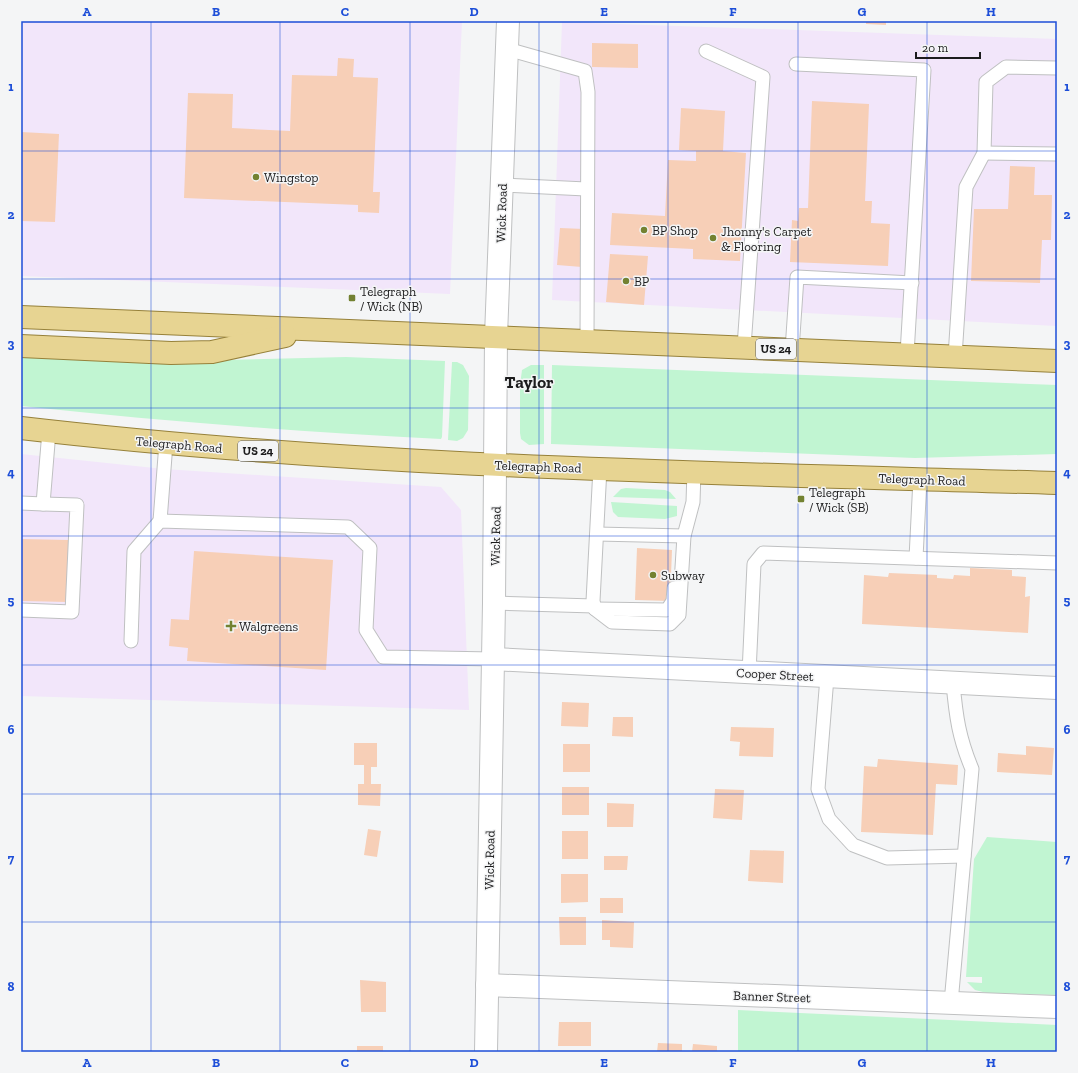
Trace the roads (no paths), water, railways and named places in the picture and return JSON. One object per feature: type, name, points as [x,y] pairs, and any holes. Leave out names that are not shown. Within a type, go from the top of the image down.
[{"type":"main road","name":"US 24","points":[[21,317],[1057,361]]},
{"type":"main road","points":[[21,346],[171,353],[212,352],[318,329]]},
{"type":"main road","name":"Telegraph Road","points":[[21,428],[236,450],[496,464],[920,479],[1057,482]]},
{"type":"main road","points":[[1016,481],[1057,470]]},
{"type":"street","name":"Wick Road","points":[[486,1052],[496,464],[496,336],[508,21]]},
{"type":"street","name":"Cooper Street","points":[[493,659],[1057,688]]},
{"type":"street","name":"Banner Street","points":[[487,985],[1057,1007]]},
{"type":"lane","points":[[507,50],[584,71],[588,92],[586,190],[587,340]]},
{"type":"lane","points":[[706,51],[763,77],[744,347]]},
{"type":"lane","points":[[796,64],[924,70],[907,354]]},
{"type":"lane","points":[[955,357],[966,187],[984,153],[986,82],[1006,67],[1057,68]]},
{"type":"lane","points":[[984,153],[1057,154]]},
{"type":"lane","points":[[502,185],[586,190]]},
{"type":"lane","points":[[792,350],[797,277],[912,283]]},
{"type":"lane","points":[[43,504],[49,432]]},
{"type":"lane","points":[[131,642],[134,551],[160,521],[166,443]]},
{"type":"lane","points":[[594,607],[600,468]]},
{"type":"lane","points":[[494,603],[594,607],[612,622],[670,624],[680,615],[683,539],[693,502],[694,471]]},
{"type":"lane","points":[[916,558],[920,479]]},
{"type":"lane","points":[[21,503],[76,505],[72,612],[21,610]]},
{"type":"lane","points":[[160,521],[348,527],[370,548],[366,630],[383,657],[493,659]]},
{"type":"lane","points":[[597,534],[683,539]]},
{"type":"lane","points":[[749,672],[754,564],[763,553],[1057,563]]},
{"type":"lane","points":[[827,677],[818,789],[829,819],[853,845],[887,858],[964,856]]},
{"type":"lane","points":[[951,1003],[972,769],[962,744],[956,717],[953,683]]},
{"type":"place","name":"Wingstop","points":[[256,177]]},
{"type":"place","name":"BP Shop","points":[[644,230]]},
{"type":"place","name":"Jhonny's Carpet & Flooring","points":[[713,238]]},
{"type":"place","name":"BP","points":[[626,281]]},
{"type":"place","name":"Telegraph / Wick (NB)","points":[[352,298]]},
{"type":"place","name":"Telegraph / Wick (SB)","points":[[801,499]]},
{"type":"place","name":"Subway","points":[[653,575]]},
{"type":"place","name":"Walgreens","points":[[231,626]]},
{"type":"district","name":"Taylor","points":[[529,382]]}]
